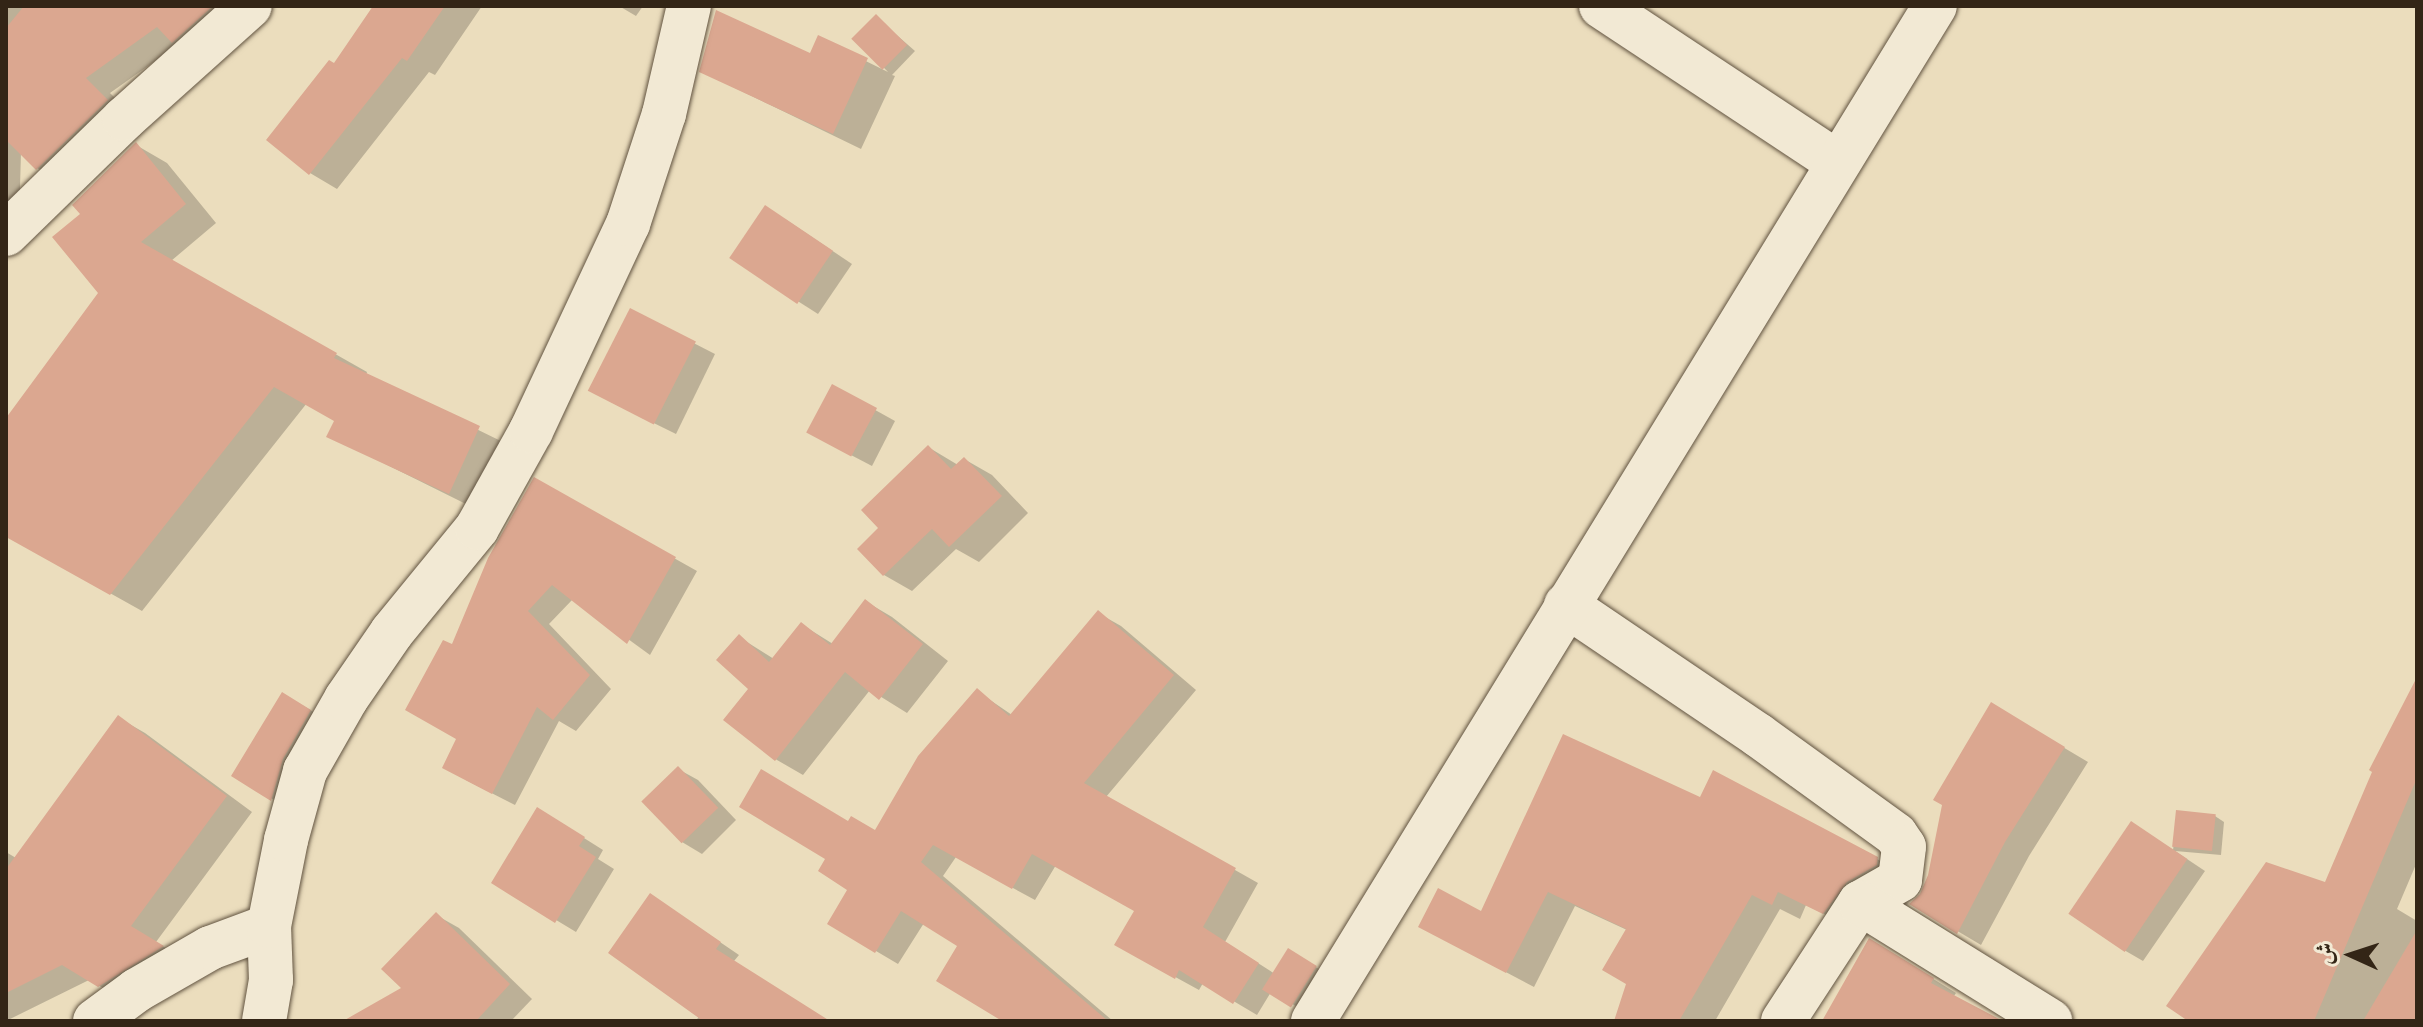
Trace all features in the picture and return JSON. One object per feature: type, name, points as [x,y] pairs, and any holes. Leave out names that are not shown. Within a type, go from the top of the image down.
[{"type":"street","points":[[10,225],[250,6]]},
{"type":"street","points":[[264,1021],[271,980],[269,926],[286,840],[305,771],[346,699],[392,632],[477,528],[531,431],[628,224],[664,114],[689,6]]},
{"type":"street","points":[[1601,6],[1838,163]]},
{"type":"street","points":[[1313,1021],[1935,6]]},
{"type":"street","points":[[1566,605],[1758,735],[1896,835],[1904,847],[1900,880],[1860,903],[1783,1021]]},
{"type":"street","points":[[1860,903],[2050,1021]]},
{"type":"street","points":[[95,1021],[137,990],[210,948],[269,926]]},
{"type":"building","points":[[24,6],[213,6],[172,43],[157,27],[86,78],[108,100],[36,170],[6,140],[6,28]]},
{"type":"building","points":[[373,6],[445,6],[407,61],[402,58],[309,175],[266,140],[329,60],[334,63]]},
{"type":"building","points":[[716,10],[810,53],[818,35],[868,58],[833,134],[699,72]]},
{"type":"building","points":[[876,14],[907,45],[882,70],[851,39]]},
{"type":"building","points":[[136,142],[186,204],[141,242],[337,353],[334,358],[480,426],[449,494],[326,437],[334,421],[274,387],[110,595],[6,537],[6,418],[98,293],[52,237],[80,214],[72,205]]},
{"type":"building","points":[[765,205],[833,251],[797,304],[729,258]]},
{"type":"building","points":[[630,308],[696,342],[654,424],[588,391]]},
{"type":"building","points":[[832,384],[877,408],[851,457],[806,433]]},
{"type":"building","points":[[928,445],[951,469],[964,457],[1002,496],[949,547],[932,529],[883,576],[857,549],[878,528],[861,510]]},
{"type":"building","points":[[534,477],[676,557],[627,644],[552,585],[528,611],[590,675],[553,720],[537,707],[492,794],[442,768],[456,739],[405,710],[443,640],[452,644],[488,558]]},
{"type":"building","points":[[865,599],[923,644],[879,700],[845,672],[775,761],[723,720],[748,689],[716,660],[739,634],[769,662],[801,622],[830,645]]},
{"type":"building","points":[[1098,610],[1174,675],[1084,783],[1236,868],[1203,927],[1259,963],[1233,1004],[1179,970],[1175,979],[1114,945],[1134,911],[1032,854],[1012,889],[933,845],[921,862],[1108,1021],[1002,1021],[936,981],[957,946],[901,911],[875,953],[827,924],[847,890],[818,871],[825,859],[739,807],[761,769],[848,821],[851,816],[875,830],[918,756],[977,688],[1009,716]]},
{"type":"building","points":[[2417,677],[2417,778],[2314,1021],[2188,1021],[2166,1006],[2266,862],[2325,882],[2372,772],[2369,770]]},
{"type":"building","points":[[282,692],[311,710],[283,759],[271,801],[231,776]]},
{"type":"building","points":[[1991,702],[2065,747],[2005,842],[1957,934],[1909,904],[1920,894],[1928,875],[1942,805],[1933,800]]},
{"type":"building","points":[[118,715],[227,796],[131,926],[164,946],[98,987],[62,965],[6,993],[6,869]]},
{"type":"building","points":[[1563,734],[1700,797],[1713,770],[1878,857],[1877,865],[1847,882],[1823,914],[1778,892],[1772,905],[1752,895],[1679,1021],[1614,1021],[1626,984],[1602,970],[1626,929],[1548,892],[1506,973],[1418,927],[1438,888],[1481,911]]},
{"type":"building","points":[[678,766],[718,808],[682,843],[641,801]]},
{"type":"building","points":[[537,807],[585,837],[579,846],[596,857],[555,923],[491,883]]},
{"type":"building","points":[[2176,810],[2216,814],[2212,851],[2172,847]]},
{"type":"building","points":[[2131,821],[2187,859],[2125,952],[2068,914]]},
{"type":"building","points":[[650,893],[721,942],[716,949],[830,1021],[703,1021],[608,953]]},
{"type":"building","points":[[436,912],[510,984],[476,1021],[343,1021],[401,988],[381,969]]},
{"type":"building","points":[[2417,930],[2417,1021],[2363,1021]]},
{"type":"building","points":[[1869,938],[1934,978],[1931,983],[2003,1021],[1822,1021]]},
{"type":"building","points":[[1288,948],[1317,966],[1291,1008],[1262,990]]}]
